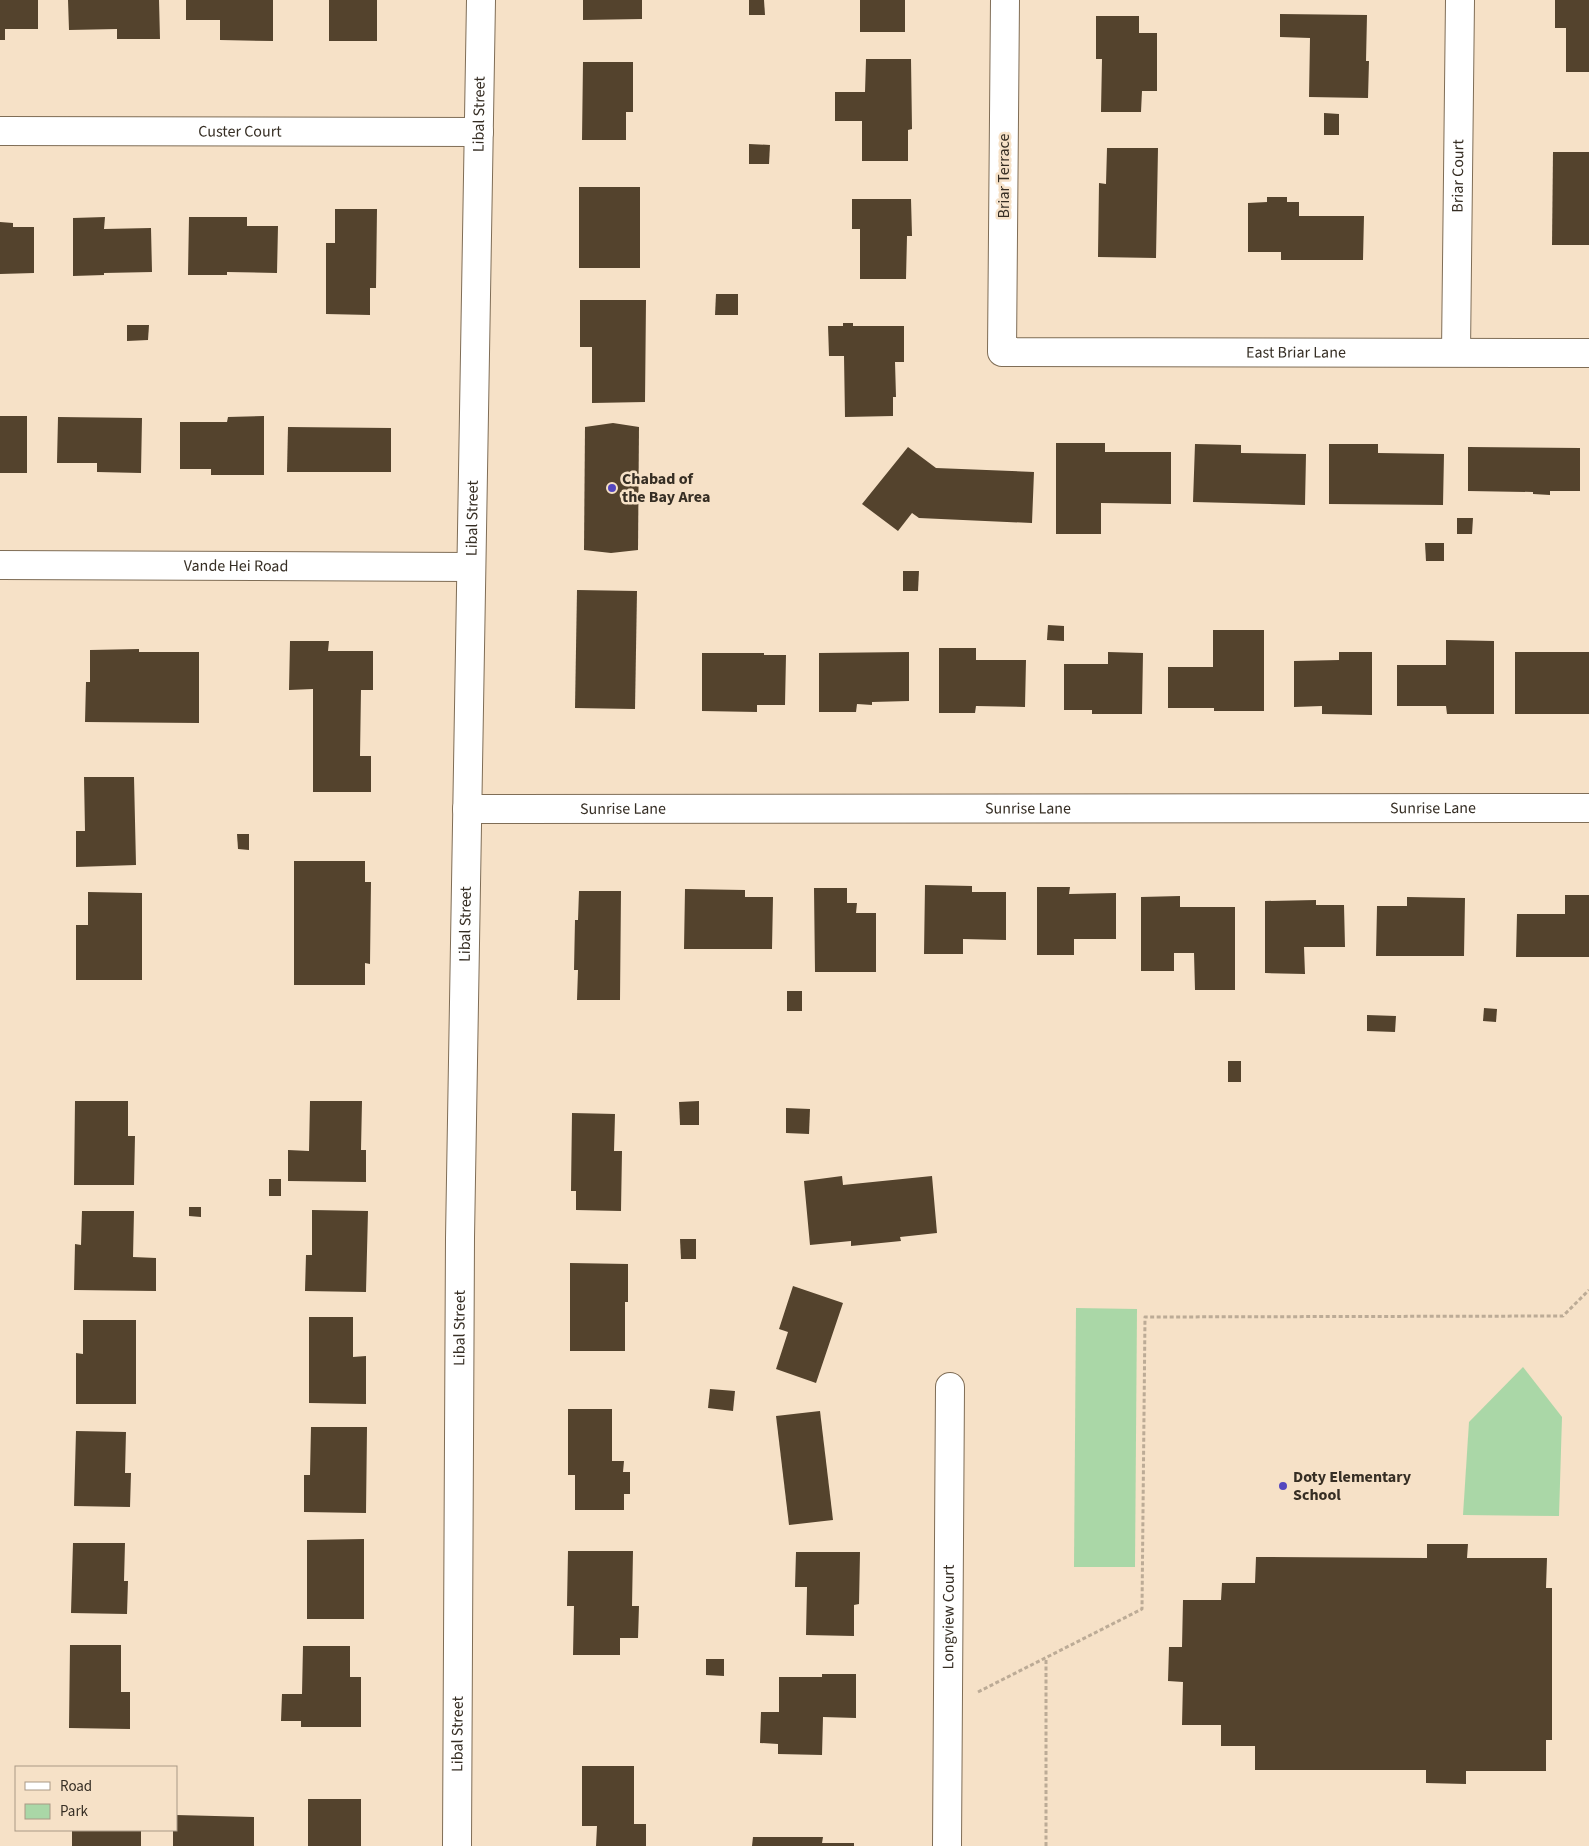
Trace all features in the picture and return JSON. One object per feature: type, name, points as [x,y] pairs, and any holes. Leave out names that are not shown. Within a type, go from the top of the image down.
[{"type":"street","name":"Libal Street","points":[[457,1846],[460,1238],[481,0]]},
{"type":"street","name":"Briar Terrace","points":[[1002,352],[1005,0]]},
{"type":"street","name":"Briar Court","points":[[1456,352],[1460,0]]},
{"type":"street","name":"Custer Court","points":[[0,131],[479,132]]},
{"type":"street","name":"East Briar Lane","points":[[1002,352],[1589,353]]},
{"type":"street","name":"Vande Hei Road","points":[[0,565],[471,567]]},
{"type":"street","name":"Sunrise Lane","points":[[467,809],[1589,808]]},
{"type":"street","name":"Longview Court","points":[[946,1846],[950,1387]]},
{"type":"path","points":[[948,1707],[1142,1609],[1146,1317],[1563,1316],[1589,1290]]},
{"type":"path","points":[[1046,1658],[1046,1846]]},
{"type":"green space","points":[[1076,1308],[1137,1309],[1135,1567],[1074,1567]]},
{"type":"green space","points":[[1523,1367],[1562,1417],[1559,1516],[1463,1515],[1469,1422]]},
{"type":"building","points":[[0,0],[38,0],[38,29],[5,29],[5,40],[0,40]]},
{"type":"building","points":[[68,0],[159,0],[160,39],[117,39],[117,29],[69,30]]},
{"type":"building","points":[[186,0],[273,0],[273,41],[220,40],[220,20],[186,20]]},
{"type":"building","points":[[329,0],[377,0],[377,41],[329,41]]},
{"type":"building","points":[[583,0],[642,0],[642,19],[583,20]]},
{"type":"building","points":[[749,0],[764,0],[765,15],[749,15]]},
{"type":"building","points":[[860,0],[905,0],[905,32],[860,32]]},
{"type":"building","points":[[1555,0],[1589,0],[1589,72],[1566,72],[1566,28],[1555,28]]},
{"type":"building","points":[[1280,14],[1367,15],[1366,61],[1369,61],[1368,98],[1309,97],[1310,38],[1280,37]]},
{"type":"building","points":[[1096,16],[1139,16],[1139,33],[1157,33],[1157,91],[1142,91],[1141,112],[1101,112],[1102,59],[1096,59]]},
{"type":"building","points":[[866,59],[911,59],[912,129],[908,130],[908,161],[862,161],[862,121],[835,121],[835,92],[865,92]]},
{"type":"building","points":[[583,62],[633,62],[633,112],[626,112],[626,140],[582,140]]},
{"type":"building","points":[[1324,113],[1339,114],[1339,135],[1324,135]]},
{"type":"building","points":[[749,144],[770,145],[769,164],[749,164]]},
{"type":"building","points":[[1107,148],[1158,148],[1156,258],[1098,257],[1099,183],[1106,184]]},
{"type":"building","points":[[1553,152],[1589,152],[1589,245],[1552,245]]},
{"type":"building","points":[[579,187],[640,187],[640,268],[579,268]]},
{"type":"building","points":[[1267,197],[1287,197],[1287,202],[1299,202],[1299,216],[1364,216],[1363,260],[1281,260],[1281,252],[1248,252],[1248,203],[1267,202]]},
{"type":"building","points":[[852,199],[911,199],[912,236],[907,236],[906,279],[860,279],[860,229],[852,229]]},
{"type":"building","points":[[335,209],[377,209],[376,288],[370,288],[370,315],[326,314],[326,243],[335,243]]},
{"type":"building","points":[[105,217],[104,229],[151,228],[152,272],[73,276],[73,218]]},
{"type":"building","points":[[189,217],[247,217],[247,226],[278,226],[277,273],[227,272],[227,275],[188,275]]},
{"type":"building","points":[[0,222],[13,223],[13,227],[34,227],[34,273],[0,274]]},
{"type":"building","points":[[716,294],[738,294],[738,315],[715,315]]},
{"type":"building","points":[[580,300],[646,300],[645,402],[592,403],[592,347],[580,347]]},
{"type":"building","points":[[843,323],[853,323],[853,326],[904,326],[904,362],[895,362],[896,397],[893,397],[893,416],[845,417],[844,356],[829,356],[828,326],[843,326]]},
{"type":"building","points":[[127,325],[149,325],[148,340],[127,341]]},
{"type":"building","points":[[0,416],[27,416],[27,473],[0,473]]},
{"type":"building","points":[[264,416],[264,475],[211,475],[211,469],[180,469],[180,422],[227,422],[228,417]]},
{"type":"building","points":[[58,417],[142,418],[141,473],[97,472],[97,463],[57,463]]},
{"type":"building","name":"Chabad of the Bay Area","points":[[613,423],[639,427],[638,550],[611,553],[584,550],[585,427]]},
{"type":"building","points":[[288,427],[391,428],[391,472],[287,472]]},
{"type":"building","points":[[1056,443],[1105,443],[1105,452],[1171,452],[1171,504],[1101,503],[1101,534],[1056,534]]},
{"type":"building","points":[[1195,444],[1241,445],[1241,453],[1306,454],[1305,505],[1193,502]]},
{"type":"building","points":[[1329,444],[1378,444],[1378,453],[1444,454],[1443,505],[1329,504]]},
{"type":"building","points":[[908,447],[936,468],[1034,472],[1032,523],[919,518],[912,513],[898,531],[862,504]]},
{"type":"building","points":[[1468,447],[1580,448],[1580,491],[1550,491],[1550,495],[1533,494],[1533,492],[1468,491]]},
{"type":"building","points":[[1457,518],[1473,518],[1472,534],[1457,534]]},
{"type":"building","points":[[1425,543],[1444,543],[1444,561],[1426,561]]},
{"type":"building","points":[[903,571],[919,571],[918,591],[903,591]]},
{"type":"building","points":[[577,590],[637,591],[635,709],[575,708]]},
{"type":"building","points":[[1048,625],[1064,626],[1064,641],[1047,640]]},
{"type":"building","points":[[1213,630],[1264,630],[1264,711],[1214,711],[1214,708],[1168,708],[1168,667],[1213,667]]},
{"type":"building","points":[[1446,640],[1494,641],[1494,714],[1447,714],[1446,706],[1397,706],[1397,665],[1446,665]]},
{"type":"building","points":[[290,641],[329,641],[328,651],[373,651],[373,690],[361,690],[360,756],[371,756],[371,792],[313,792],[313,689],[289,690]]},
{"type":"building","points":[[939,648],[976,648],[976,660],[1026,660],[1025,707],[976,706],[975,713],[939,713]]},
{"type":"building","points":[[139,649],[139,652],[199,652],[199,723],[85,722],[86,682],[90,682],[90,650]]},
{"type":"building","points":[[909,652],[909,701],[872,702],[872,705],[857,704],[856,712],[819,712],[819,653]]},
{"type":"building","points":[[1108,652],[1143,653],[1142,714],[1092,714],[1092,710],[1064,710],[1064,664],[1108,664]]},
{"type":"building","points":[[1339,652],[1372,652],[1372,715],[1322,714],[1322,706],[1294,707],[1294,661],[1339,660]]},
{"type":"building","points":[[1515,652],[1589,652],[1589,714],[1515,714]]},
{"type":"building","points":[[702,653],[786,655],[785,705],[757,705],[757,712],[702,711]]},
{"type":"building","points":[[84,777],[134,777],[136,865],[76,867],[76,831],[85,831]]},
{"type":"building","points":[[237,834],[249,834],[249,850],[238,849]]},
{"type":"building","points":[[294,861],[365,861],[365,882],[371,882],[370,964],[365,963],[365,985],[294,985]]},
{"type":"building","points":[[925,885],[972,886],[972,892],[1006,892],[1006,940],[963,939],[963,954],[924,954]]},
{"type":"building","points":[[1037,887],[1070,887],[1069,894],[1116,893],[1116,939],[1074,939],[1074,955],[1037,955]]},
{"type":"building","points":[[814,888],[847,888],[847,903],[857,903],[856,913],[876,913],[876,972],[815,972]]},
{"type":"building","points":[[685,889],[745,890],[745,897],[773,897],[772,949],[684,949]]},
{"type":"building","points":[[579,891],[621,891],[620,1000],[577,1000],[578,970],[574,970],[575,920],[578,920]]},
{"type":"building","points":[[88,892],[142,893],[142,980],[76,980],[76,925],[88,925]]},
{"type":"building","points":[[1565,895],[1589,895],[1589,957],[1516,957],[1517,914],[1565,914]]},
{"type":"building","points":[[1180,896],[1180,907],[1235,907],[1235,990],[1195,990],[1194,953],[1174,953],[1174,971],[1141,971],[1141,897]]},
{"type":"building","points":[[1407,897],[1465,898],[1464,956],[1376,956],[1377,906],[1407,906]]},
{"type":"building","points":[[1316,900],[1316,905],[1344,905],[1345,947],[1304,947],[1305,974],[1265,973],[1265,901]]},
{"type":"building","points":[[787,991],[802,991],[802,1011],[787,1011]]},
{"type":"building","points":[[1484,1008],[1497,1009],[1496,1022],[1483,1021]]},
{"type":"building","points":[[1367,1015],[1396,1016],[1395,1032],[1367,1031]]},
{"type":"building","points":[[1228,1061],[1241,1061],[1241,1082],[1228,1082]]},
{"type":"building","points":[[75,1101],[128,1101],[128,1136],[135,1136],[134,1185],[74,1185]]},
{"type":"building","points":[[310,1101],[362,1101],[361,1150],[366,1150],[366,1182],[288,1181],[288,1150],[309,1151]]},
{"type":"building","points":[[699,1101],[699,1125],[680,1125],[679,1102]]},
{"type":"building","points":[[786,1108],[810,1109],[809,1134],[786,1133]]},
{"type":"building","points":[[572,1113],[615,1114],[614,1151],[622,1151],[621,1211],[576,1210],[576,1191],[571,1191]]},
{"type":"building","points":[[842,1176],[843,1185],[932,1176],[937,1233],[900,1237],[901,1241],[851,1246],[851,1241],[810,1245],[804,1181]]},
{"type":"building","points":[[269,1179],[281,1179],[281,1196],[269,1196]]},
{"type":"building","points":[[189,1207],[201,1207],[201,1217],[189,1216]]},
{"type":"building","points":[[312,1210],[368,1211],[366,1292],[305,1291],[306,1255],[312,1255]]},
{"type":"building","points":[[82,1211],[134,1211],[133,1257],[156,1258],[156,1291],[74,1290],[75,1244],[81,1245]]},
{"type":"building","points":[[680,1239],[696,1239],[696,1259],[681,1259]]},
{"type":"building","points":[[570,1263],[628,1264],[628,1302],[625,1302],[625,1351],[570,1351]]},
{"type":"building","points":[[793,1286],[843,1303],[816,1383],[776,1369],[788,1332],[779,1329]]},
{"type":"building","points":[[309,1317],[353,1317],[353,1357],[366,1356],[366,1404],[309,1403]]},
{"type":"building","points":[[83,1320],[136,1320],[136,1404],[76,1404],[76,1353],[83,1354]]},
{"type":"building","points":[[710,1389],[735,1391],[733,1411],[708,1408]]},
{"type":"building","points":[[568,1409],[612,1409],[612,1461],[624,1461],[623,1472],[630,1472],[630,1494],[624,1494],[624,1510],[575,1510],[575,1475],[568,1475]]},
{"type":"building","points":[[820,1411],[833,1520],[789,1525],[776,1416]]},
{"type":"building","points":[[311,1427],[367,1427],[366,1513],[304,1512],[304,1475],[310,1475]]},
{"type":"building","points":[[76,1431],[126,1432],[125,1473],[131,1473],[130,1507],[74,1506]]},
{"type":"building","points":[[364,1539],[364,1619],[307,1619],[307,1540]]},
{"type":"building","points":[[73,1543],[125,1543],[124,1581],[128,1581],[127,1614],[71,1613]]},
{"type":"building","points":[[1427,1544],[1468,1544],[1467,1558],[1547,1558],[1546,1588],[1552,1588],[1552,1740],[1546,1740],[1546,1771],[1466,1771],[1466,1784],[1426,1783],[1426,1770],[1255,1770],[1255,1746],[1221,1746],[1221,1725],[1182,1725],[1183,1682],[1168,1681],[1169,1647],[1182,1647],[1183,1600],[1221,1600],[1222,1583],[1255,1583],[1256,1557],[1427,1558]]},
{"type":"building","points":[[568,1551],[633,1551],[632,1606],[639,1606],[638,1638],[620,1638],[620,1655],[573,1655],[574,1606],[567,1606]]},
{"type":"building","points":[[796,1552],[860,1552],[859,1604],[854,1605],[854,1636],[806,1635],[807,1587],[795,1587]]},
{"type":"building","points":[[70,1645],[121,1645],[121,1692],[130,1692],[130,1729],[69,1728]]},
{"type":"building","points":[[303,1646],[350,1646],[350,1677],[361,1677],[361,1727],[301,1727],[301,1721],[281,1721],[282,1694],[302,1694]]},
{"type":"building","points":[[706,1659],[724,1659],[724,1676],[706,1675]]},
{"type":"building","points":[[822,1674],[856,1674],[856,1718],[823,1717],[822,1755],[778,1754],[778,1744],[760,1743],[761,1712],[779,1712],[779,1677],[822,1677]]},
{"type":"building","points":[[582,1766],[634,1766],[634,1824],[646,1824],[646,1846],[596,1846],[597,1826],[582,1826]]},
{"type":"building","points":[[308,1799],[361,1799],[361,1846],[308,1846]]},
{"type":"building","points":[[178,1815],[254,1817],[254,1846],[173,1846],[173,1831],[178,1831]]},
{"type":"building","points":[[72,1831],[141,1831],[141,1846],[72,1846]]},
{"type":"building","points":[[753,1837],[823,1837],[822,1843],[854,1843],[854,1846],[752,1846]]},
{"type":"place","name":"Chabad of the Bay Area","points":[[612,488]]},
{"type":"place","name":"Doty Elementary School","points":[[1283,1486]]}]
